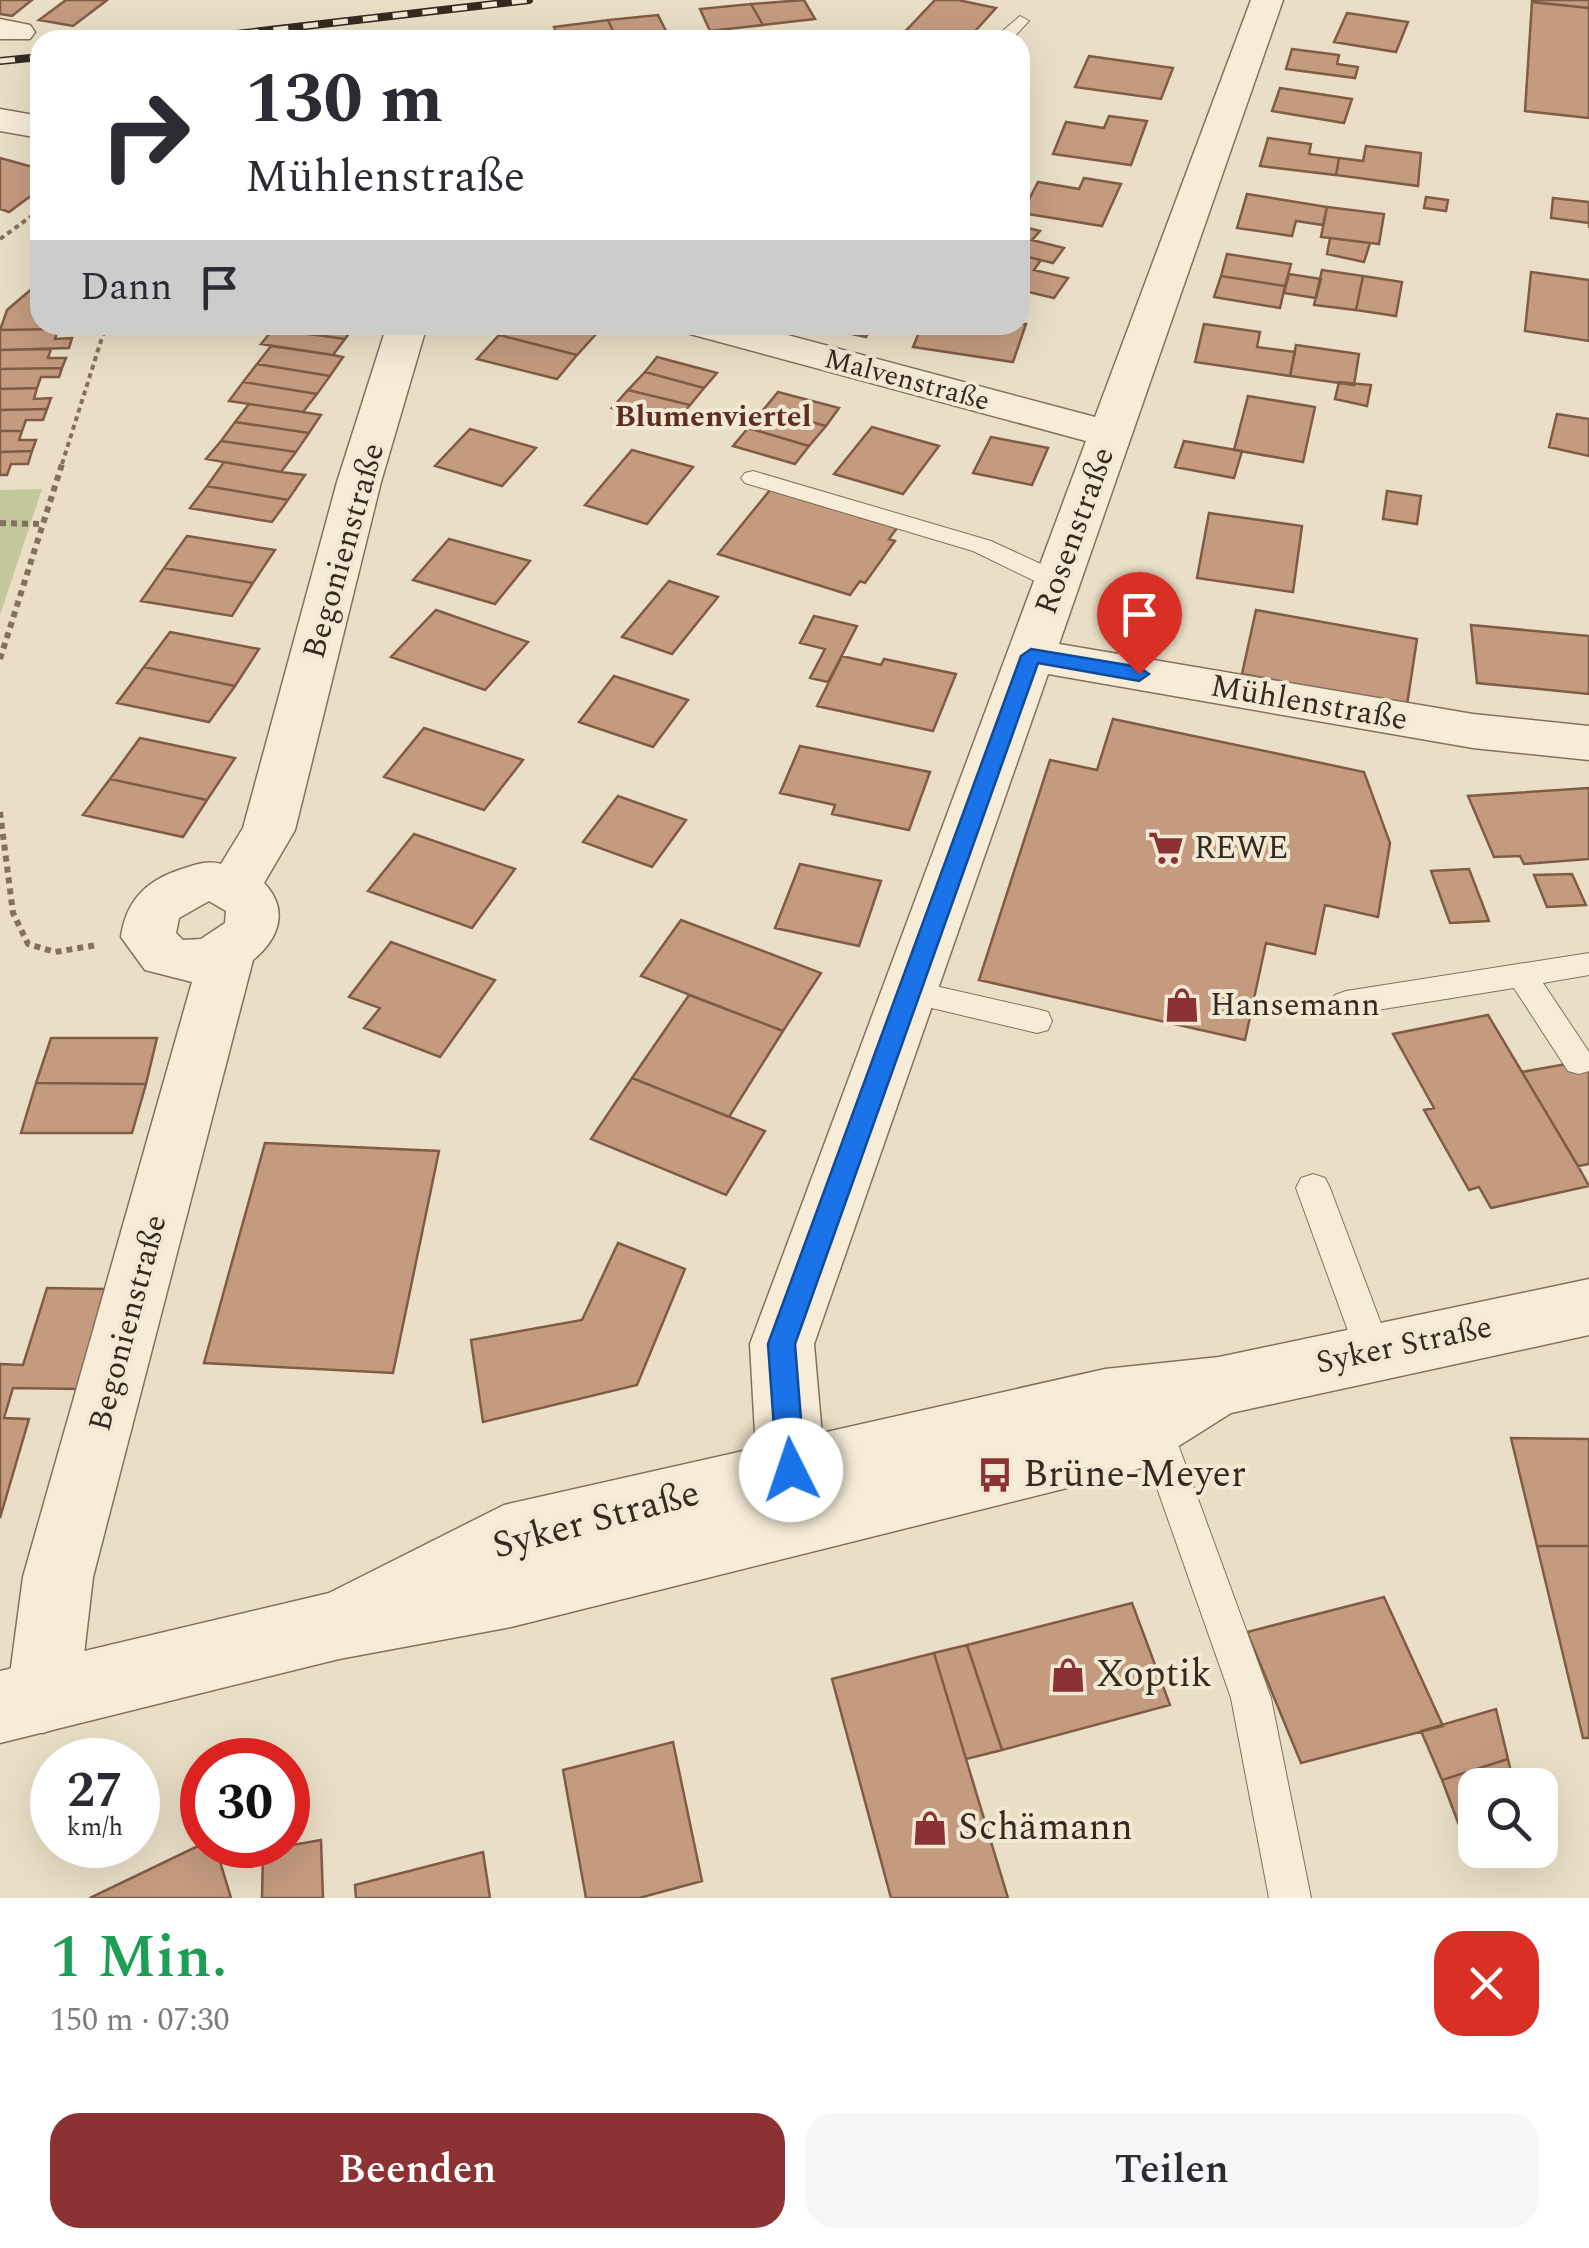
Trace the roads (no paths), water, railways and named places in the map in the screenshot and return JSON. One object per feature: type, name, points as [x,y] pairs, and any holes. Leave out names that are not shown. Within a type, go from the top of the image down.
[{"type":"street","name":"Rosenstraße","points":[[798,1495],[782,1344],[1267,0]]},
{"type":"street","points":[[0,120],[30,125]]},
{"type":"street","name":"Begonienstraße","points":[[14,1700],[58,1577],[228,952],[247,936],[256,917],[251,898],[235,886],[269,830],[359,482],[404,335]]},
{"type":"street","name":"Malvenstraße","points":[[741,335],[1110,434]]},
{"type":"street","name":"Mühlenstraße","points":[[1031,656],[1473,731],[1589,743]]},
{"type":"street","points":[[228,952],[195,961],[165,955],[148,937],[149,918],[162,899],[198,884],[235,886]]},
{"type":"street","name":"Syker Straße","points":[[14,1700],[340,1624],[511,1593],[798,1495],[1123,1444],[1147,1410],[1219,1386],[1589,1307]]},
{"type":"lane","points":[[1012,30],[1020,22]]},
{"type":"lane","points":[[754,478],[982,546],[1056,581]]},
{"type":"lane","points":[[1346,1003],[1589,964]]},
{"type":"lane","points":[[1522,975],[1579,1062]]},
{"type":"lane","points":[[909,992],[1037,1021]]},
{"type":"lane","points":[[1313,1188],[1374,1350]]},
{"type":"lane","points":[[1147,1410],[1251,1698],[1290,1898]]},
{"type":"railway","points":[[270,30],[529,0]]},
{"type":"railway","points":[[0,61],[30,58]]},
{"type":"place","name":"REWE","points":[[1166,848]]},
{"type":"place","name":"Hansemann","points":[[1182,1005]]},
{"type":"place","name":"Brüne-Meyer","points":[[995,1475]]},
{"type":"place","name":"Xoptik","points":[[1068,1675]]},
{"type":"place","name":"Schämann","points":[[930,1828]]},
{"type":"district","name":"Blumenviertel","points":[[713,417]]}]
